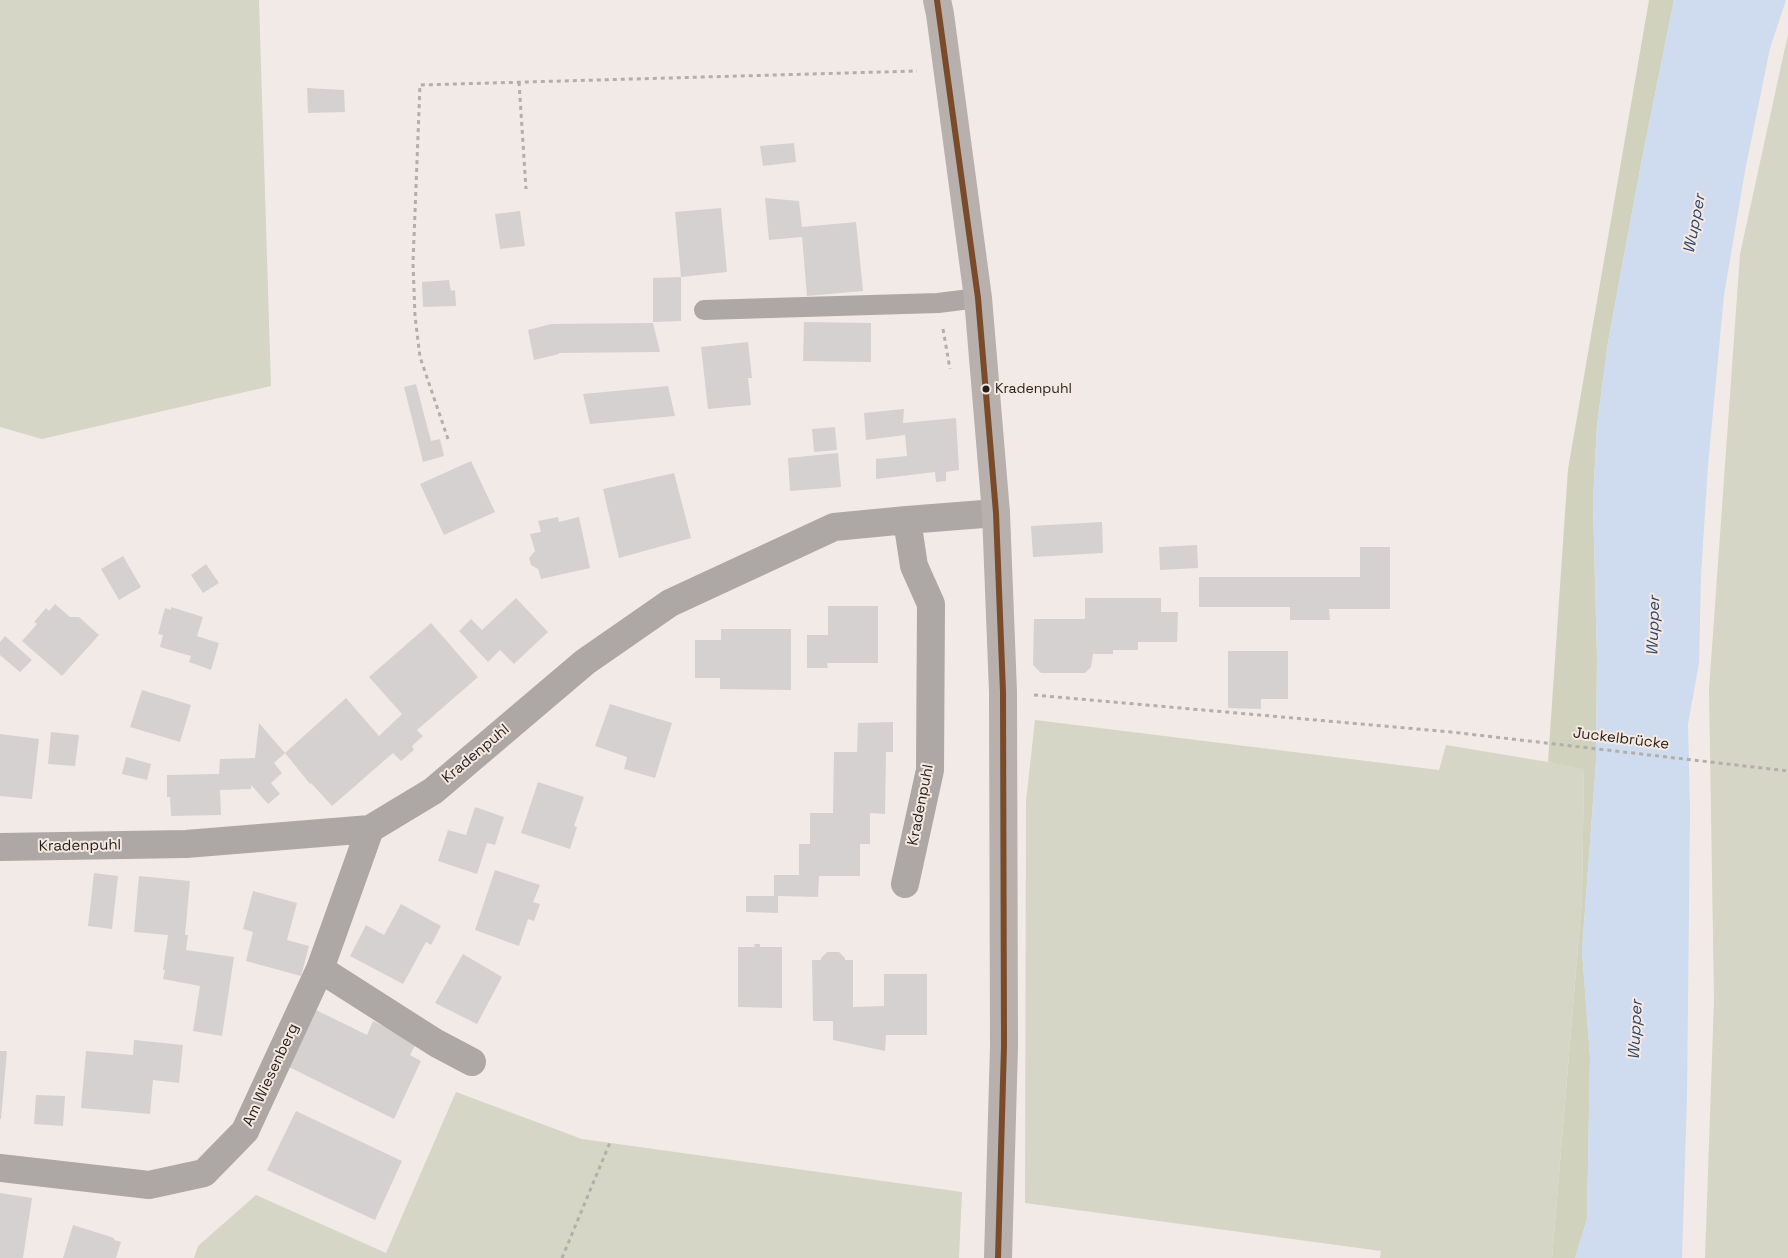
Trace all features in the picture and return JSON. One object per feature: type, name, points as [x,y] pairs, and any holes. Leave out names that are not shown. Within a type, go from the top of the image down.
[{"type":"main road","points":[[937,0],[978,298],[996,513],[1003,692],[1004,1046],[998,1258]]},
{"type":"street","name":"Kradenpuhl","points":[[0,847],[186,844],[370,829],[433,790],[584,662],[670,603],[834,528],[996,513]]},
{"type":"street","name":"Kradenpuhl","points":[[905,884],[930,770],[931,604],[914,566],[907,520]]},
{"type":"street","name":"Am Wiesenberg","points":[[0,1168],[149,1185],[204,1173],[245,1131],[320,969],[370,829]]},
{"type":"street","points":[[320,969],[436,1043],[472,1062]]},
{"type":"lane","points":[[704,310],[938,302],[978,298]]},
{"type":"path","points":[[448,439],[420,357],[415,316],[413,263],[420,85],[925,70]]},
{"type":"path","points":[[519,82],[526,189]]},
{"type":"path","name":"Juckelbrücke","points":[[1003,692],[1451,732],[1788,771]]},
{"type":"path","points":[[562,1258],[612,1140]]},
{"type":"green space","points":[[0,0],[259,0],[271,386],[42,439],[0,427]]},
{"type":"green space","points":[[1649,0],[1674,0],[1608,342],[1597,425],[1593,502],[1597,657],[1596,762],[1582,951],[1590,1057],[1587,1219],[1575,1258],[1552,1258],[1582,898],[1584,769],[1548,762],[1568,469]]},
{"type":"green space","points":[[1788,34],[1788,1258],[1705,1258],[1714,1000],[1709,689],[1740,254]]},
{"type":"green space","points":[[1035,720],[1439,770],[1446,745],[1584,768],[1582,898],[1552,1258],[1380,1258],[1381,1251],[1025,1203],[1026,801]]},
{"type":"green space","points":[[456,1092],[582,1139],[962,1192],[959,1258],[194,1258],[198,1246],[256,1195],[386,1253]]},
{"type":"water","name":"Wupper","points":[[1674,0],[1786,0],[1770,48],[1745,171],[1724,295],[1708,465],[1701,575],[1699,663],[1688,724],[1690,810],[1687,1097],[1682,1258],[1575,1258],[1587,1219],[1590,1057],[1582,951],[1596,762],[1597,657],[1593,502],[1597,425],[1608,342]]},
{"type":"building","points":[[307,88],[344,90],[345,112],[308,113]]},
{"type":"building","points":[[794,143],[796,162],[763,166],[760,146]]},
{"type":"building","points":[[765,198],[799,201],[802,227],[856,222],[863,291],[807,296],[802,237],[769,240]]},
{"type":"building","points":[[721,208],[727,272],[681,277],[675,212]]},
{"type":"building","points":[[520,211],[525,246],[500,249],[495,214]]},
{"type":"building","points":[[681,277],[681,321],[653,322],[653,278]]},
{"type":"building","points":[[449,280],[451,291],[455,290],[456,306],[423,307],[422,282]]},
{"type":"building","points":[[804,322],[871,323],[871,362],[803,361]]},
{"type":"building","points":[[653,323],[660,352],[559,353],[534,360],[528,330],[551,324]]},
{"type":"building","points":[[748,342],[752,378],[748,378],[751,405],[708,409],[701,347]]},
{"type":"building","points":[[416,384],[431,441],[440,439],[444,456],[423,462],[404,387]]},
{"type":"building","points":[[668,386],[675,416],[590,424],[583,394]]},
{"type":"building","points":[[904,409],[903,423],[956,418],[959,470],[946,472],[946,481],[936,482],[935,472],[876,479],[876,459],[907,456],[905,435],[866,440],[864,413]]},
{"type":"building","points":[[835,427],[837,450],[814,452],[812,429]]},
{"type":"building","points":[[838,453],[841,487],[790,491],[788,458]]},
{"type":"building","points":[[471,461],[495,512],[444,535],[420,484]]},
{"type":"building","points":[[674,473],[691,538],[619,558],[603,489]]},
{"type":"building","points":[[558,517],[559,522],[579,517],[590,568],[541,579],[538,569],[531,565],[529,558],[535,551],[530,534],[541,532],[538,521]]},
{"type":"building","points":[[1102,522],[1103,553],[1033,557],[1031,526]]},
{"type":"building","points":[[1197,545],[1198,568],[1160,570],[1159,547]]},
{"type":"building","points":[[1360,547],[1390,547],[1390,609],[1329,609],[1330,620],[1290,620],[1290,607],[1199,607],[1199,577],[1360,577]]},
{"type":"building","points":[[123,556],[141,587],[119,600],[101,569]]},
{"type":"building","points":[[206,564],[219,583],[203,593],[191,575]]},
{"type":"building","points":[[516,598],[548,632],[514,664],[500,650],[488,662],[459,631],[471,619],[482,630]]},
{"type":"building","points":[[1085,598],[1161,598],[1161,612],[1178,612],[1177,642],[1138,642],[1138,650],[1113,650],[1113,654],[1093,654],[1091,667],[1085,673],[1041,673],[1033,665],[1034,619],[1085,619]]},
{"type":"building","points":[[55,604],[70,617],[79,617],[99,635],[62,676],[22,641],[37,624],[34,622],[46,608],[49,611]]},
{"type":"building","points":[[828,606],[878,606],[878,663],[827,663],[828,668],[807,668],[807,635],[828,635]]},
{"type":"building","points":[[171,607],[203,617],[197,636],[219,643],[211,670],[189,662],[191,656],[160,647],[163,635],[158,634],[165,608],[171,610]]},
{"type":"building","points":[[431,623],[478,677],[417,730],[423,736],[412,746],[414,750],[401,761],[393,753],[332,806],[310,784],[285,753],[346,698],[379,736],[402,714],[369,677]]},
{"type":"building","points":[[721,629],[791,629],[791,690],[720,689],[720,678],[695,678],[695,640],[721,640]]},
{"type":"building","points":[[5,636],[32,660],[20,672],[0,655],[0,642]]},
{"type":"building","points":[[1228,651],[1288,651],[1288,699],[1261,699],[1261,709],[1228,708]]},
{"type":"building","points":[[142,690],[191,705],[180,742],[130,727]]},
{"type":"building","points":[[610,704],[672,723],[655,778],[624,769],[627,757],[595,746]]},
{"type":"building","points":[[893,722],[893,752],[886,752],[885,814],[870,813],[870,844],[860,844],[860,876],[819,876],[818,897],[778,896],[778,913],[746,912],[746,896],[774,896],[774,875],[799,875],[799,844],[810,844],[810,813],[833,813],[834,752],[857,752],[858,723]]},
{"type":"building","points":[[259,723],[285,753],[274,763],[282,773],[271,783],[280,794],[268,804],[251,785],[251,789],[220,790],[221,815],[171,816],[170,797],[167,797],[167,775],[219,774],[220,759],[255,758]]},
{"type":"building","points":[[51,732],[79,735],[75,766],[48,764]]},
{"type":"building","points":[[0,734],[39,739],[32,799],[0,796]]},
{"type":"building","points":[[126,757],[151,764],[147,780],[122,774]]},
{"type":"building","points":[[538,782],[584,797],[574,826],[577,827],[570,849],[521,833]]},
{"type":"building","points":[[475,807],[504,817],[495,845],[487,843],[477,874],[438,861],[448,830],[466,835]]},
{"type":"building","points":[[495,870],[540,885],[533,902],[540,904],[534,921],[528,919],[519,946],[475,930]]},
{"type":"building","points":[[94,873],[118,876],[112,929],[88,926]]},
{"type":"building","points":[[139,876],[190,881],[185,935],[188,935],[186,950],[234,957],[222,1036],[193,1031],[200,986],[163,979],[168,935],[134,932]]},
{"type":"building","points":[[253,891],[297,903],[287,940],[309,946],[301,976],[246,961],[253,932],[243,929]]},
{"type":"building","points":[[401,904],[441,926],[431,945],[426,942],[403,984],[350,956],[366,925],[384,935]]},
{"type":"building","points":[[754,944],[760,944],[760,947],[782,947],[782,1008],[738,1007],[738,947],[755,947]]},
{"type":"building","points":[[827,952],[839,952],[845,960],[853,960],[853,1007],[884,1006],[884,974],[927,974],[927,1035],[886,1035],[885,1051],[833,1040],[833,1021],[813,1021],[812,960],[821,960]]},
{"type":"building","points":[[463,954],[502,977],[477,1024],[435,1003]]},
{"type":"building","points":[[314,1009],[367,1035],[373,1021],[417,1042],[410,1055],[421,1061],[394,1119],[289,1067]]},
{"type":"building","points":[[134,1040],[183,1045],[179,1083],[153,1080],[150,1114],[81,1108],[86,1051],[133,1055]]},
{"type":"building","points":[[0,1051],[7,1051],[1,1119],[0,1119]]},
{"type":"building","points":[[36,1095],[65,1096],[63,1126],[34,1124]]},
{"type":"building","points":[[296,1111],[402,1161],[375,1220],[267,1170]]},
{"type":"building","points":[[0,1193],[32,1198],[23,1258],[0,1258]]},
{"type":"building","points":[[73,1225],[121,1242],[116,1258],[63,1258]]},
{"type":"transit line","points":[[937,0],[978,298],[996,513],[1003,692],[1004,1046],[998,1258]]},
{"type":"place","name":"Kradenpuhl","points":[[986,389]]}]
